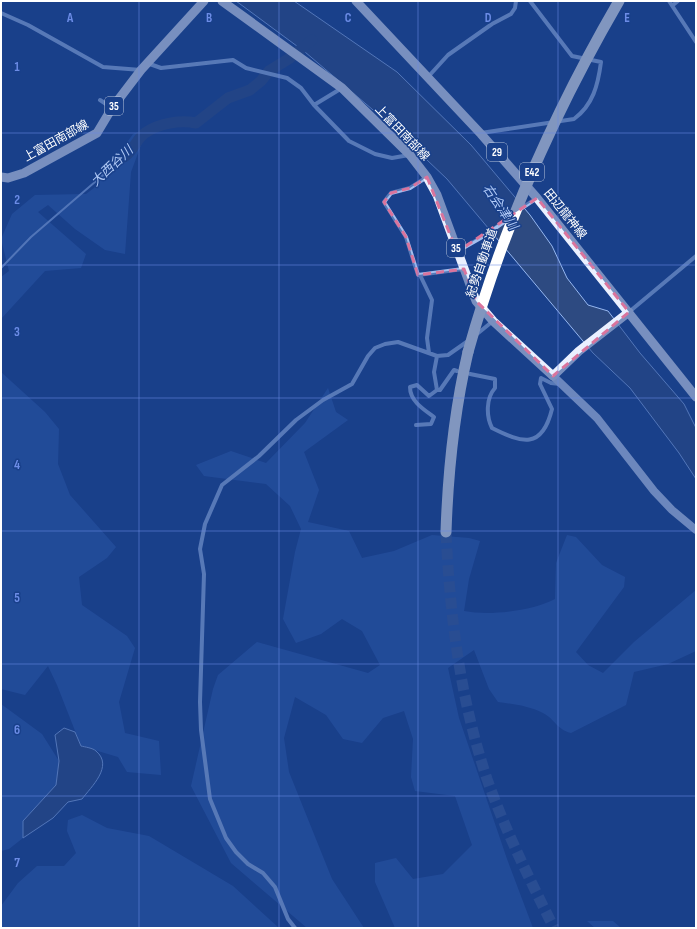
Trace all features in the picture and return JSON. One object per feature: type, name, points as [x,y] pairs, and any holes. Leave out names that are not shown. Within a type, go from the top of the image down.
[{"type":"highway","name":"紀勢自動車道","points":[[446,532],[451,446],[460,386],[468,352],[490,278],[522,197],[598,36],[619,1]]},
{"type":"main road","name":"上富田南部線","points":[[1,177],[8,178],[24,173],[97,133],[112,108],[144,67],[204,1]]},
{"type":"main road","name":"上富田南部線","points":[[222,1],[342,88],[410,155],[427,177],[437,196],[476,301],[493,321],[553,376]]},
{"type":"main road","name":"田辺龍神線","points":[[356,1],[481,134],[537,198],[627,314],[694,391]]},
{"type":"main road","points":[[553,376],[579,351],[627,314]]},
{"type":"street","points":[[427,77],[448,55],[492,24],[511,14],[515,8],[516,1]]},
{"type":"street","points":[[481,134],[574,119],[585,111],[598,84],[601,62],[572,56],[530,1]]},
{"type":"street","points":[[669,1],[696,42]]},
{"type":"street","points":[[673,5],[678,1]]},
{"type":"street","points":[[1,13],[28,25],[103,67],[161,68],[233,60],[246,68],[287,78],[301,88],[314,105],[349,141],[375,154],[392,158],[410,155]]},
{"type":"street","points":[[314,105],[342,88]]},
{"type":"street","points":[[100,100],[112,108]]},
{"type":"street","points":[[427,177],[410,188],[391,193],[384,202],[406,237],[418,275],[420,275],[432,300],[427,338],[429,353]]},
{"type":"street","points":[[457,252],[484,236],[537,198]]},
{"type":"street","points":[[627,314],[696,256]]},
{"type":"street","points":[[420,275],[464,269]]},
{"type":"street","points":[[295,928],[288,919],[275,886],[263,873],[248,864],[236,852],[226,838],[210,799],[201,730],[200,709],[204,574],[200,549],[205,524],[222,486],[259,456],[296,420],[323,400],[352,384],[368,356],[375,348],[385,344],[398,342],[437,356],[448,355],[493,321]]},
{"type":"street","points":[[437,356],[434,372],[437,390]]},
{"type":"street","points":[[416,424],[431,424],[434,417],[418,406],[410,393],[410,387],[416,385],[429,396],[437,390],[440,390],[454,370],[457,371]]},
{"type":"street","points":[[470,374],[495,379],[495,388],[490,394],[488,412],[489,422],[492,428],[519,440],[531,439],[539,435],[545,429],[550,420],[552,410],[540,384],[541,378],[557,384],[562,383]]},
{"type":"street","points":[[553,376],[597,418],[654,490],[672,510],[696,530]]},
{"type":"highlighted area","points":[[427,177],[457,252],[537,198],[629,312],[553,376],[476,301],[464,269],[418,275],[406,237],[384,202],[391,193],[410,188]]},
{"type":"shaded area","points":[[147,129],[131,172],[125,254],[105,250],[75,229],[48,205],[38,212],[86,254],[81,268],[45,271],[1,319],[1,277],[9,271],[1,239],[12,214],[35,195],[86,194],[94,188],[133,134]]},
{"type":"shaded area","points":[[1,372],[45,412],[59,429],[58,464],[70,495],[116,547],[107,558],[79,577],[82,605],[127,636],[135,648],[119,702],[125,733],[159,741],[161,775],[127,772],[118,757],[81,746],[48,666],[25,695],[1,689]]},
{"type":"shaded area","points":[[328,388],[336,412],[348,420],[304,452],[319,490],[308,522],[349,531],[362,558],[394,551],[432,535],[469,538],[480,541],[469,579],[464,611],[498,613],[535,607],[555,599],[556,563],[567,535],[576,537],[602,565],[625,577],[624,587],[576,652],[588,665],[603,673],[634,642],[696,590],[696,651],[668,664],[634,672],[626,705],[571,733],[562,729],[543,713],[521,706],[498,702],[489,689],[474,650],[448,668],[459,718],[507,859],[533,928],[395,928],[375,882],[375,863],[396,858],[413,879],[443,874],[472,845],[455,796],[415,791],[411,777],[413,739],[404,711],[383,718],[362,743],[343,739],[326,715],[295,697],[284,738],[289,772],[332,879],[364,928],[307,928],[231,863],[191,786],[213,689],[218,675],[257,642],[368,673],[380,665],[362,631],[342,619],[321,634],[296,643],[283,619],[295,552],[301,529],[290,506],[266,484],[204,476],[196,465],[231,451],[266,463],[305,423]]},
{"type":"shaded area","points":[[1,704],[42,734],[59,761],[56,785],[23,821],[23,838],[9,849],[1,851]]},
{"type":"shaded area","points":[[82,815],[107,828],[149,836],[233,886],[279,928],[1,928],[1,906],[18,883],[37,866],[64,866],[76,853],[67,831],[68,820]]},
{"type":"shaded area","points":[[587,921],[613,921],[621,928],[595,928]]},
{"type":"water","name":"右会津川","points":[[236,1],[294,1],[397,72],[471,145],[530,215],[552,246],[567,278],[588,305],[608,311],[640,353],[684,404],[696,428],[696,479],[679,453],[630,388],[593,353],[447,179],[386,121],[305,52]]},
{"type":"water","points":[[64,728],[75,732],[81,746],[91,748],[96,751],[101,757],[103,763],[102,770],[82,799],[68,802],[53,818],[23,838],[23,821],[56,785],[59,761],[55,735]]},
{"type":"waterway","name":"大西谷川","points":[[124,157],[130,152],[139,138],[145,133],[170,123],[196,123],[228,98],[250,90],[261,81],[269,71],[290,58],[312,40]]},
{"type":"waterway","name":"大西谷川","points":[[1,268],[31,237],[124,157]]},
{"type":"tunnel","points":[[446,532],[450,595],[458,657],[463,688],[478,749],[487,779],[510,836],[554,928]]}]
